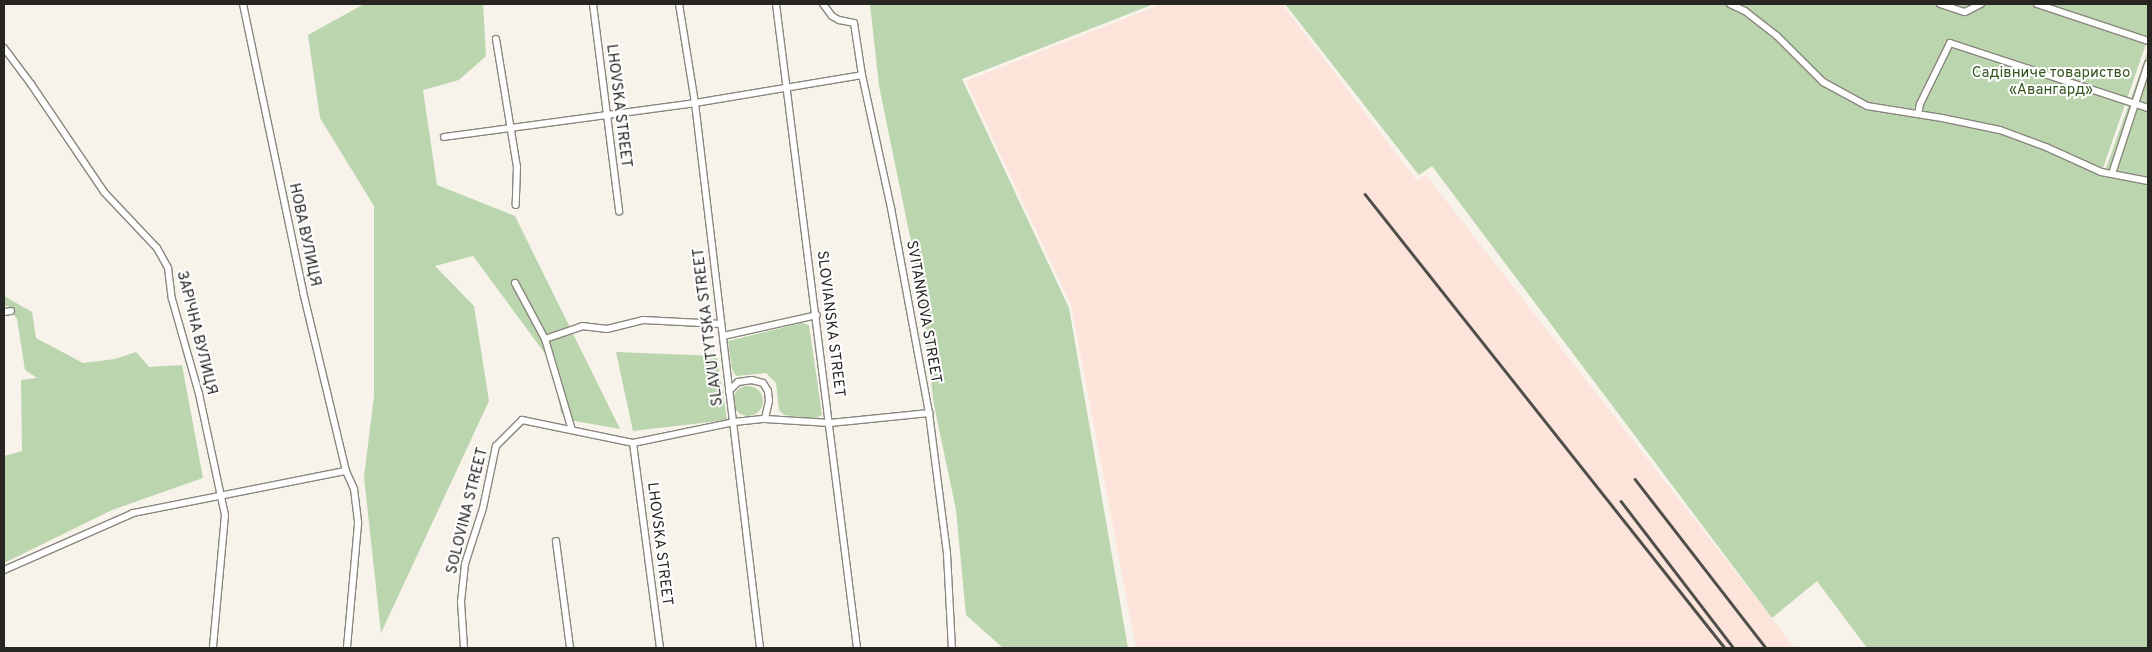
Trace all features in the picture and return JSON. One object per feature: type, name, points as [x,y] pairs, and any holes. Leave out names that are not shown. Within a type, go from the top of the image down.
[{"type":"street","name":"НОВА ВУЛИЦЯ","points":[[243,4],[304,292],[346,471],[354,489],[358,524],[347,648]]},
{"type":"street","name":"LHOVSKA STREET","points":[[592,4],[619,211]]},
{"type":"street","name":"SLAVUTYTSKA STREET","points":[[679,4],[695,103],[760,648]]},
{"type":"street","name":"SLOVIANSKA STREET","points":[[776,4],[817,315],[857,648]]},
{"type":"street","name":"SVITANKOVA STREET","points":[[823,4],[832,16],[839,20],[854,23],[862,75],[898,243],[929,413],[947,554],[952,648]]},
{"type":"street","points":[[1940,4],[1965,12],[1980,4]]},
{"type":"street","points":[[2037,4],[2148,40]]},
{"type":"street","points":[[1734,5],[1745,11],[1777,36],[1823,82],[1866,106],[2000,130],[2046,147],[2101,172],[2148,181]]},
{"type":"street","points":[[496,39],[517,167],[516,206]]},
{"type":"street","points":[[1918,114],[1924,96],[1950,43],[2148,108]]},
{"type":"street","name":"ЗАРІЧНА ВУЛИЦЯ","points":[[4,48],[31,84],[104,192],[157,248],[168,268],[172,299],[199,394],[225,516],[213,648]]},
{"type":"street","points":[[2112,174],[2148,64]]},
{"type":"street","points":[[444,137],[695,103],[862,75]]},
{"type":"street","points":[[515,282],[545,340],[572,430],[633,443],[734,422],[765,420],[830,423],[929,413]]},
{"type":"street","points":[[723,336],[817,315]]},
{"type":"street","points":[[545,340],[582,326],[607,329],[643,320],[722,324]]},
{"type":"street","points":[[729,391],[738,382],[752,380],[763,382],[768,391],[770,401],[765,420]]},
{"type":"street","name":"SOLOVINA STREET","points":[[464,648],[461,602],[465,564],[483,508],[496,446],[522,420],[572,430]]},
{"type":"street","name":"LHOVSKA STREET","points":[[633,443],[660,648]]},
{"type":"street","points":[[4,570],[133,513],[346,471]]},
{"type":"street","points":[[556,541],[570,648]]},
{"type":"shaded area","points":[[1162,4],[1282,4],[1417,181],[1426,175],[1795,648],[1136,648],[1071,305],[966,81]]},
{"type":"green space","points":[[364,4],[483,4],[486,56],[459,80],[423,90],[437,185],[515,216],[620,429],[569,420],[561,413],[552,363],[473,256],[435,266],[474,306],[489,401],[381,633],[364,477],[374,396],[374,206],[320,118],[308,35]]},
{"type":"green space","points":[[870,4],[1154,4],[962,79],[1069,308],[1128,648],[1003,648],[966,615],[956,510],[934,405],[918,276],[879,86]]},
{"type":"green space","name":"Садівниче товариство «Авангард»","points":[[1285,4],[2148,4],[2148,38],[2101,174],[2104,174],[2148,50],[2148,648],[1867,648],[1817,581],[1772,618],[1432,166],[1419,175]]},
{"type":"green space","points":[[4,296],[32,312],[36,338],[83,363],[115,359],[136,352],[149,367],[182,365],[203,478],[112,510],[4,563],[4,456],[22,451],[21,380],[37,378],[25,370],[17,319],[8,306],[4,306]]},
{"type":"green space","points":[[802,323],[809,325],[822,415],[815,419],[784,415],[779,410],[776,383],[766,373],[736,376],[732,369],[728,341]]},
{"type":"green space","points":[[616,352],[717,356],[727,420],[633,431]]},
{"type":"green space","points":[[748,386],[758,391],[763,401],[758,411],[748,416],[738,411],[733,401],[738,391]]},
{"type":"railway","points":[[1365,194],[1725,648]]},
{"type":"railway","points":[[1635,479],[1766,648]]},
{"type":"railway","points":[[1621,501],[1734,648]]}]
